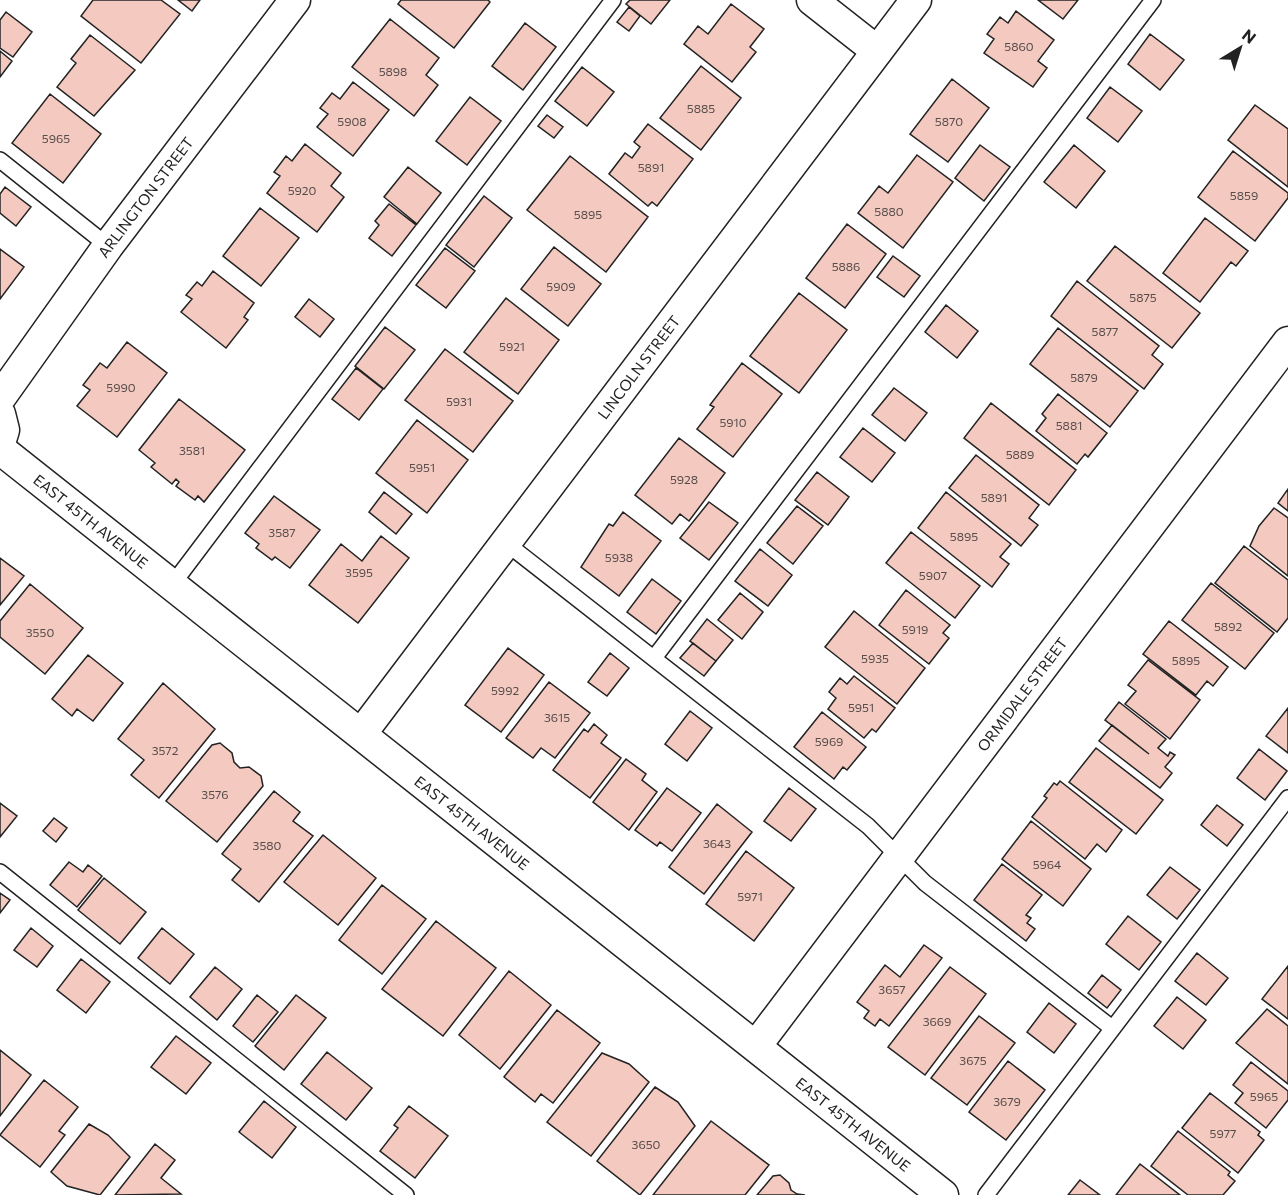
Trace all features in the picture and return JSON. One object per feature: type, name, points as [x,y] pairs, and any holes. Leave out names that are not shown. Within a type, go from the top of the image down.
[{"type":"street","name":"ARLINGTON STREET","points":[[0,398],[108,246],[296,0]]},
{"type":"street","points":[[812,0],[877,51]]},
{"type":"street","name":"LINCOLN STREET","points":[[361,734],[916,0]]},
{"type":"street","name":"ORMIDALE STREET","points":[[756,1046],[1288,342]]},
{"type":"street","points":[[0,414],[4,430],[0,443]]},
{"type":"street","name":"EAST 45TH AVENUE","points":[[0,448],[943,1195]]},
{"type":"lane","points":[[172,585],[613,0]]},
{"type":"lane","points":[[654,658],[1153,0]]},
{"type":"lane","points":[[0,160],[108,246]]},
{"type":"lane","points":[[506,543],[868,826],[925,883],[1112,1028]]},
{"type":"lane","points":[[986,1195],[1288,798]]},
{"type":"lane","points":[[0,872],[406,1195]]},
{"type":"building","points":[[93,0],[161,0],[180,14],[141,63],[81,16]]},
{"type":"building","points":[[178,0],[200,0],[192,11]]},
{"type":"building","points":[[401,0],[488,0],[490,2],[454,48],[398,4]]},
{"type":"building","points":[[630,0],[670,0],[651,24],[626,4]]},
{"type":"building","points":[[1038,0],[1078,0],[1063,19]]},
{"type":"building","points":[[731,4],[764,29],[750,47],[756,52],[732,82],[684,44],[698,26],[708,34]]},
{"type":"building","points":[[629,7],[640,16],[629,31],[617,22]]},
{"type":"building","points":[[1016,11],[1054,40],[1038,61],[1047,68],[1033,87],[984,53],[994,39],[987,34],[1000,17],[1008,23]]},
{"type":"building","points":[[6,12],[32,32],[13,57],[0,48],[0,20]]},
{"type":"building","points":[[390,19],[439,58],[426,75],[438,85],[414,116],[352,67]]},
{"type":"building","points":[[525,23],[556,47],[523,90],[492,66]]},
{"type":"building","points":[[1150,34],[1184,60],[1160,90],[1128,64]]},
{"type":"building","points":[[90,35],[135,70],[94,116],[57,87],[76,63],[71,59]]},
{"type":"building","points":[[0,51],[12,61],[0,77]]},
{"type":"building","points":[[701,66],[741,98],[701,150],[660,118]]},
{"type":"building","points":[[582,67],[614,92],[587,126],[555,101]]},
{"type":"building","points":[[952,79],[989,108],[948,162],[910,134]]},
{"type":"building","points":[[353,82],[389,110],[353,156],[317,127],[328,114],[320,108],[332,93],[340,99]]},
{"type":"building","points":[[1110,87],[1142,111],[1118,142],[1087,118]]},
{"type":"building","points":[[50,94],[101,134],[63,183],[12,143]]},
{"type":"building","points":[[470,97],[501,121],[467,165],[436,141]]},
{"type":"building","points":[[1255,105],[1288,129],[1288,187],[1228,140]]},
{"type":"building","points":[[547,115],[563,127],[554,138],[538,126]]},
{"type":"building","points":[[648,124],[693,159],[657,206],[652,202],[648,206],[609,174],[625,153],[632,158],[640,147],[634,142]]},
{"type":"building","points":[[305,144],[341,173],[331,186],[344,197],[317,232],[267,193],[280,176],[274,172],[286,156],[292,161]]},
{"type":"building","points":[[980,145],[1010,167],[984,201],[955,178]]},
{"type":"building","points":[[1074,145],[1105,171],[1076,208],[1044,182]]},
{"type":"building","points":[[1233,151],[1288,193],[1288,198],[1255,241],[1198,197]]},
{"type":"building","points":[[917,155],[953,182],[903,248],[858,213],[879,186],[888,193]]},
{"type":"building","points":[[570,156],[648,217],[606,272],[527,210]]},
{"type":"building","points":[[408,167],[441,193],[417,224],[384,197]]},
{"type":"building","points":[[5,187],[31,207],[16,226],[0,213],[0,194]]},
{"type":"building","points":[[484,196],[512,218],[474,267],[446,245]]},
{"type":"building","points":[[389,204],[416,225],[392,256],[369,238],[379,225],[375,221]]},
{"type":"building","points":[[260,208],[299,238],[261,286],[223,256]]},
{"type":"building","points":[[1205,218],[1248,251],[1236,266],[1231,262],[1200,302],[1163,273]]},
{"type":"building","points":[[847,224],[886,254],[845,308],[806,278]]},
{"type":"building","points":[[1115,246],[1200,313],[1172,348],[1087,281]]},
{"type":"building","points":[[554,247],[601,284],[568,326],[521,289]]},
{"type":"building","points":[[445,248],[475,271],[446,308],[416,285]]},
{"type":"building","points":[[0,249],[24,267],[0,299]]},
{"type":"building","points":[[893,256],[920,276],[904,297],[877,277]]},
{"type":"building","points":[[213,271],[254,303],[244,317],[248,320],[226,348],[181,312],[192,299],[186,295],[197,282],[202,286]]},
{"type":"building","points":[[1077,281],[1159,346],[1152,355],[1163,364],[1144,389],[1051,316]]},
{"type":"building","points":[[799,293],[847,330],[799,393],[750,356]]},
{"type":"building","points":[[506,298],[559,340],[518,394],[464,352]]},
{"type":"building","points":[[309,299],[334,319],[320,337],[295,317]]},
{"type":"building","points":[[946,305],[978,331],[957,358],[925,332]]},
{"type":"building","points":[[385,327],[415,350],[384,389],[355,366]]},
{"type":"building","points":[[1058,328],[1138,391],[1110,427],[1030,364]]},
{"type":"building","points":[[127,342],[167,373],[117,437],[77,406],[90,390],[83,385],[100,363],[107,368]]},
{"type":"building","points":[[445,349],[513,401],[473,452],[405,400]]},
{"type":"building","points":[[742,363],[782,394],[733,457],[697,429],[714,407],[710,405]]},
{"type":"building","points":[[356,368],[383,389],[359,420],[332,399]]},
{"type":"building","points":[[894,388],[927,413],[905,441],[872,415]]},
{"type":"building","points":[[1058,394],[1107,433],[1088,457],[1085,454],[1077,464],[1036,431],[1046,418],[1042,414]]},
{"type":"building","points":[[179,399],[245,450],[204,502],[198,496],[195,500],[176,486],[179,482],[176,479],[172,484],[151,467],[155,463],[139,450]]},
{"type":"building","points":[[991,403],[1076,470],[1049,505],[964,438]]},
{"type":"building","points":[[417,420],[468,460],[427,513],[376,473]]},
{"type":"building","points":[[863,428],[895,453],[872,482],[840,457]]},
{"type":"building","points":[[679,438],[725,473],[689,521],[680,514],[672,524],[635,495]]},
{"type":"building","points":[[976,455],[1039,505],[1029,518],[1038,525],[1021,546],[949,488]]},
{"type":"building","points":[[817,472],[849,497],[828,525],[795,500]]},
{"type":"building","points":[[1288,489],[1288,511],[1278,503]]},
{"type":"building","points":[[384,492],[412,514],[396,534],[369,512]]},
{"type":"building","points":[[946,492],[1011,544],[1000,557],[1009,564],[992,587],[918,528]]},
{"type":"building","points":[[274,496],[320,530],[290,568],[275,557],[272,560],[256,548],[259,544],[245,533]]},
{"type":"building","points":[[709,502],[738,523],[709,560],[680,538]]},
{"type":"building","points":[[797,506],[823,526],[793,564],[767,543]]},
{"type":"building","points":[[1274,508],[1288,518],[1288,576],[1250,546],[1259,526]]},
{"type":"building","points":[[623,512],[661,541],[619,596],[581,567],[609,524],[613,526]]},
{"type":"building","points":[[911,532],[980,586],[955,618],[886,563]]},
{"type":"building","points":[[381,536],[409,558],[358,623],[309,585],[341,544],[362,561]]},
{"type":"building","points":[[1244,546],[1288,580],[1288,618],[1277,632],[1215,583]]},
{"type":"building","points":[[760,549],[792,575],[768,606],[735,581]]},
{"type":"building","points":[[0,558],[24,576],[0,605]]},
{"type":"building","points":[[652,579],[681,601],[656,634],[627,612]]},
{"type":"building","points":[[1211,583],[1274,633],[1245,669],[1182,620]]},
{"type":"building","points":[[30,584],[83,628],[45,674],[0,637],[0,621]]},
{"type":"building","points":[[906,590],[950,625],[943,633],[949,638],[929,664],[879,625]]},
{"type":"building","points":[[740,593],[763,612],[742,639],[718,620]]},
{"type":"building","points":[[854,611],[925,668],[897,704],[825,647]]},
{"type":"building","points":[[707,619],[733,640],[716,661],[690,641]]},
{"type":"building","points":[[1169,621],[1228,667],[1213,686],[1207,681],[1196,695],[1143,654]]},
{"type":"building","points":[[693,643],[716,661],[704,676],[680,658]]},
{"type":"building","points":[[508,648],[544,675],[501,732],[465,705]]},
{"type":"building","points":[[610,653],[629,668],[607,696],[588,682]]},
{"type":"building","points":[[88,655],[123,683],[93,721],[77,709],[72,716],[52,699]]},
{"type":"building","points":[[1148,660],[1200,700],[1170,739],[1125,704],[1136,691],[1128,685]]},
{"type":"building","points":[[854,676],[895,708],[876,732],[872,729],[864,738],[828,709],[836,698],[829,692],[840,678],[847,684]]},
{"type":"building","points":[[549,682],[590,713],[555,758],[541,748],[533,758],[506,738]]},
{"type":"building","points":[[163,683],[215,729],[159,798],[131,775],[144,760],[118,739]]},
{"type":"building","points":[[1119,702],[1166,739],[1158,748],[1168,756],[1170,752],[1175,755],[1165,767],[1172,773],[1160,788],[1099,741],[1112,725],[1105,720]]},
{"type":"building","points":[[1288,708],[1288,753],[1266,736]]},
{"type":"building","points":[[690,711],[712,728],[687,761],[665,744]]},
{"type":"building","points":[[822,712],[866,747],[847,770],[843,767],[834,779],[794,747]]},
{"type":"building","points":[[594,724],[607,735],[601,743],[621,758],[590,798],[553,770],[584,729],[588,732]]},
{"type":"building","points":[[220,743],[232,753],[234,762],[240,768],[249,767],[261,776],[263,786],[217,842],[166,801],[212,745]]},
{"type":"building","points":[[1096,748],[1163,800],[1136,834],[1069,782]]},
{"type":"building","points":[[1259,749],[1287,771],[1265,800],[1237,778]]},
{"type":"building","points":[[626,759],[646,774],[642,780],[657,792],[629,830],[593,802]]},
{"type":"building","points":[[1060,781],[1122,830],[1106,852],[1097,844],[1085,859],[1032,817],[1047,798],[1044,796],[1054,783],[1057,785]]},
{"type":"building","points":[[667,788],[701,813],[672,851],[660,842],[657,846],[635,830]]},
{"type":"building","points":[[789,788],[816,809],[791,841],[764,821]]},
{"type":"building","points":[[274,791],[300,812],[293,821],[313,836],[259,902],[232,880],[241,869],[222,854]]},
{"type":"building","points":[[0,803],[17,816],[0,837]]},
{"type":"building","points":[[717,804],[752,832],[704,894],[669,867]]},
{"type":"building","points":[[1217,805],[1243,825],[1227,846],[1201,825]]},
{"type":"building","points":[[54,818],[67,828],[56,842],[43,831]]},
{"type":"building","points":[[1031,821],[1091,869],[1063,906],[1002,859]]},
{"type":"building","points":[[323,835],[376,878],[338,925],[284,882]]},
{"type":"building","points":[[746,851],[794,888],[754,941],[706,904]]},
{"type":"building","points":[[69,862],[83,872],[88,865],[102,876],[77,907],[50,885]]},
{"type":"building","points":[[1002,864],[1042,895],[1026,915],[1031,918],[1027,923],[1035,929],[1026,941],[974,900]]},
{"type":"building","points":[[1170,867],[1200,890],[1177,919],[1147,895]]},
{"type":"building","points":[[104,878],[146,912],[120,944],[78,910]]},
{"type":"building","points":[[382,885],[426,919],[382,974],[339,940]]},
{"type":"building","points":[[0,893],[10,900],[0,913]]},
{"type":"building","points":[[1128,916],[1161,942],[1139,970],[1106,944]]},
{"type":"building","points":[[436,921],[496,968],[443,1036],[382,989]]},
{"type":"building","points":[[31,928],[53,946],[37,967],[14,950]]},
{"type":"building","points":[[162,928],[194,954],[170,984],[138,958]]},
{"type":"building","points":[[924,945],[942,958],[889,1026],[880,1019],[875,1026],[864,1018],[869,1011],[857,1002],[885,965],[900,977]]},
{"type":"building","points":[[1197,953],[1228,978],[1206,1005],[1175,981]]},
{"type":"building","points":[[81,959],[110,982],[86,1013],[57,990]]},
{"type":"building","points":[[1288,966],[1288,1019],[1262,999]]},
{"type":"building","points":[[215,967],[242,989],[217,1020],[190,997]]},
{"type":"building","points":[[950,967],[986,994],[925,1075],[888,1047]]},
{"type":"building","points":[[509,971],[551,1005],[500,1069],[459,1035]]},
{"type":"building","points":[[1102,975],[1121,990],[1107,1008],[1088,993]]},
{"type":"building","points":[[257,995],[278,1012],[253,1042],[233,1026]]},
{"type":"building","points":[[296,995],[326,1018],[284,1070],[255,1046]]},
{"type":"building","points":[[1177,997],[1206,1020],[1183,1049],[1154,1026]]},
{"type":"building","points":[[1049,1003],[1076,1024],[1054,1053],[1027,1032]]},
{"type":"building","points":[[1267,1009],[1288,1026],[1288,1084],[1236,1043]]},
{"type":"building","points":[[557,1010],[600,1043],[553,1103],[541,1094],[535,1102],[504,1077]]},
{"type":"building","points":[[979,1016],[1015,1043],[967,1105],[931,1078]]},
{"type":"building","points":[[176,1036],[211,1063],[186,1094],[151,1067]]},
{"type":"building","points":[[0,1050],[31,1075],[0,1116]]},
{"type":"building","points":[[327,1052],[372,1088],[346,1120],[301,1084]]},
{"type":"building","points":[[602,1053],[629,1064],[649,1082],[591,1156],[547,1122]]},
{"type":"building","points":[[1008,1061],[1045,1090],[1006,1140],[969,1112]]},
{"type":"building","points":[[1251,1062],[1288,1091],[1288,1100],[1266,1128],[1235,1103],[1243,1093],[1233,1085]]},
{"type":"building","points":[[44,1080],[78,1107],[59,1131],[65,1135],[40,1167],[0,1135]]},
{"type":"building","points":[[655,1087],[678,1102],[695,1126],[640,1195],[597,1161]]},
{"type":"building","points":[[1210,1093],[1260,1132],[1258,1135],[1264,1140],[1238,1173],[1182,1128]]},
{"type":"building","points":[[264,1101],[296,1127],[272,1158],[239,1132]]},
{"type":"building","points":[[409,1106],[448,1136],[415,1178],[380,1151],[398,1128],[394,1125]]},
{"type":"building","points":[[711,1121],[769,1165],[745,1195],[653,1195]]},
{"type":"building","points":[[89,1124],[108,1135],[130,1157],[100,1195],[67,1186],[51,1172]]},
{"type":"building","points":[[1178,1131],[1230,1172],[1228,1175],[1235,1181],[1223,1195],[1188,1195],[1151,1166]]},
{"type":"building","points":[[155,1144],[175,1160],[161,1178],[181,1194],[115,1195]]},
{"type":"building","points":[[1140,1164],[1180,1195],[1116,1195]]},
{"type":"building","points":[[780,1175],[789,1183],[791,1190],[805,1195],[757,1195],[773,1176]]},
{"type":"building","points":[[1080,1180],[1100,1195],[1068,1195]]}]
